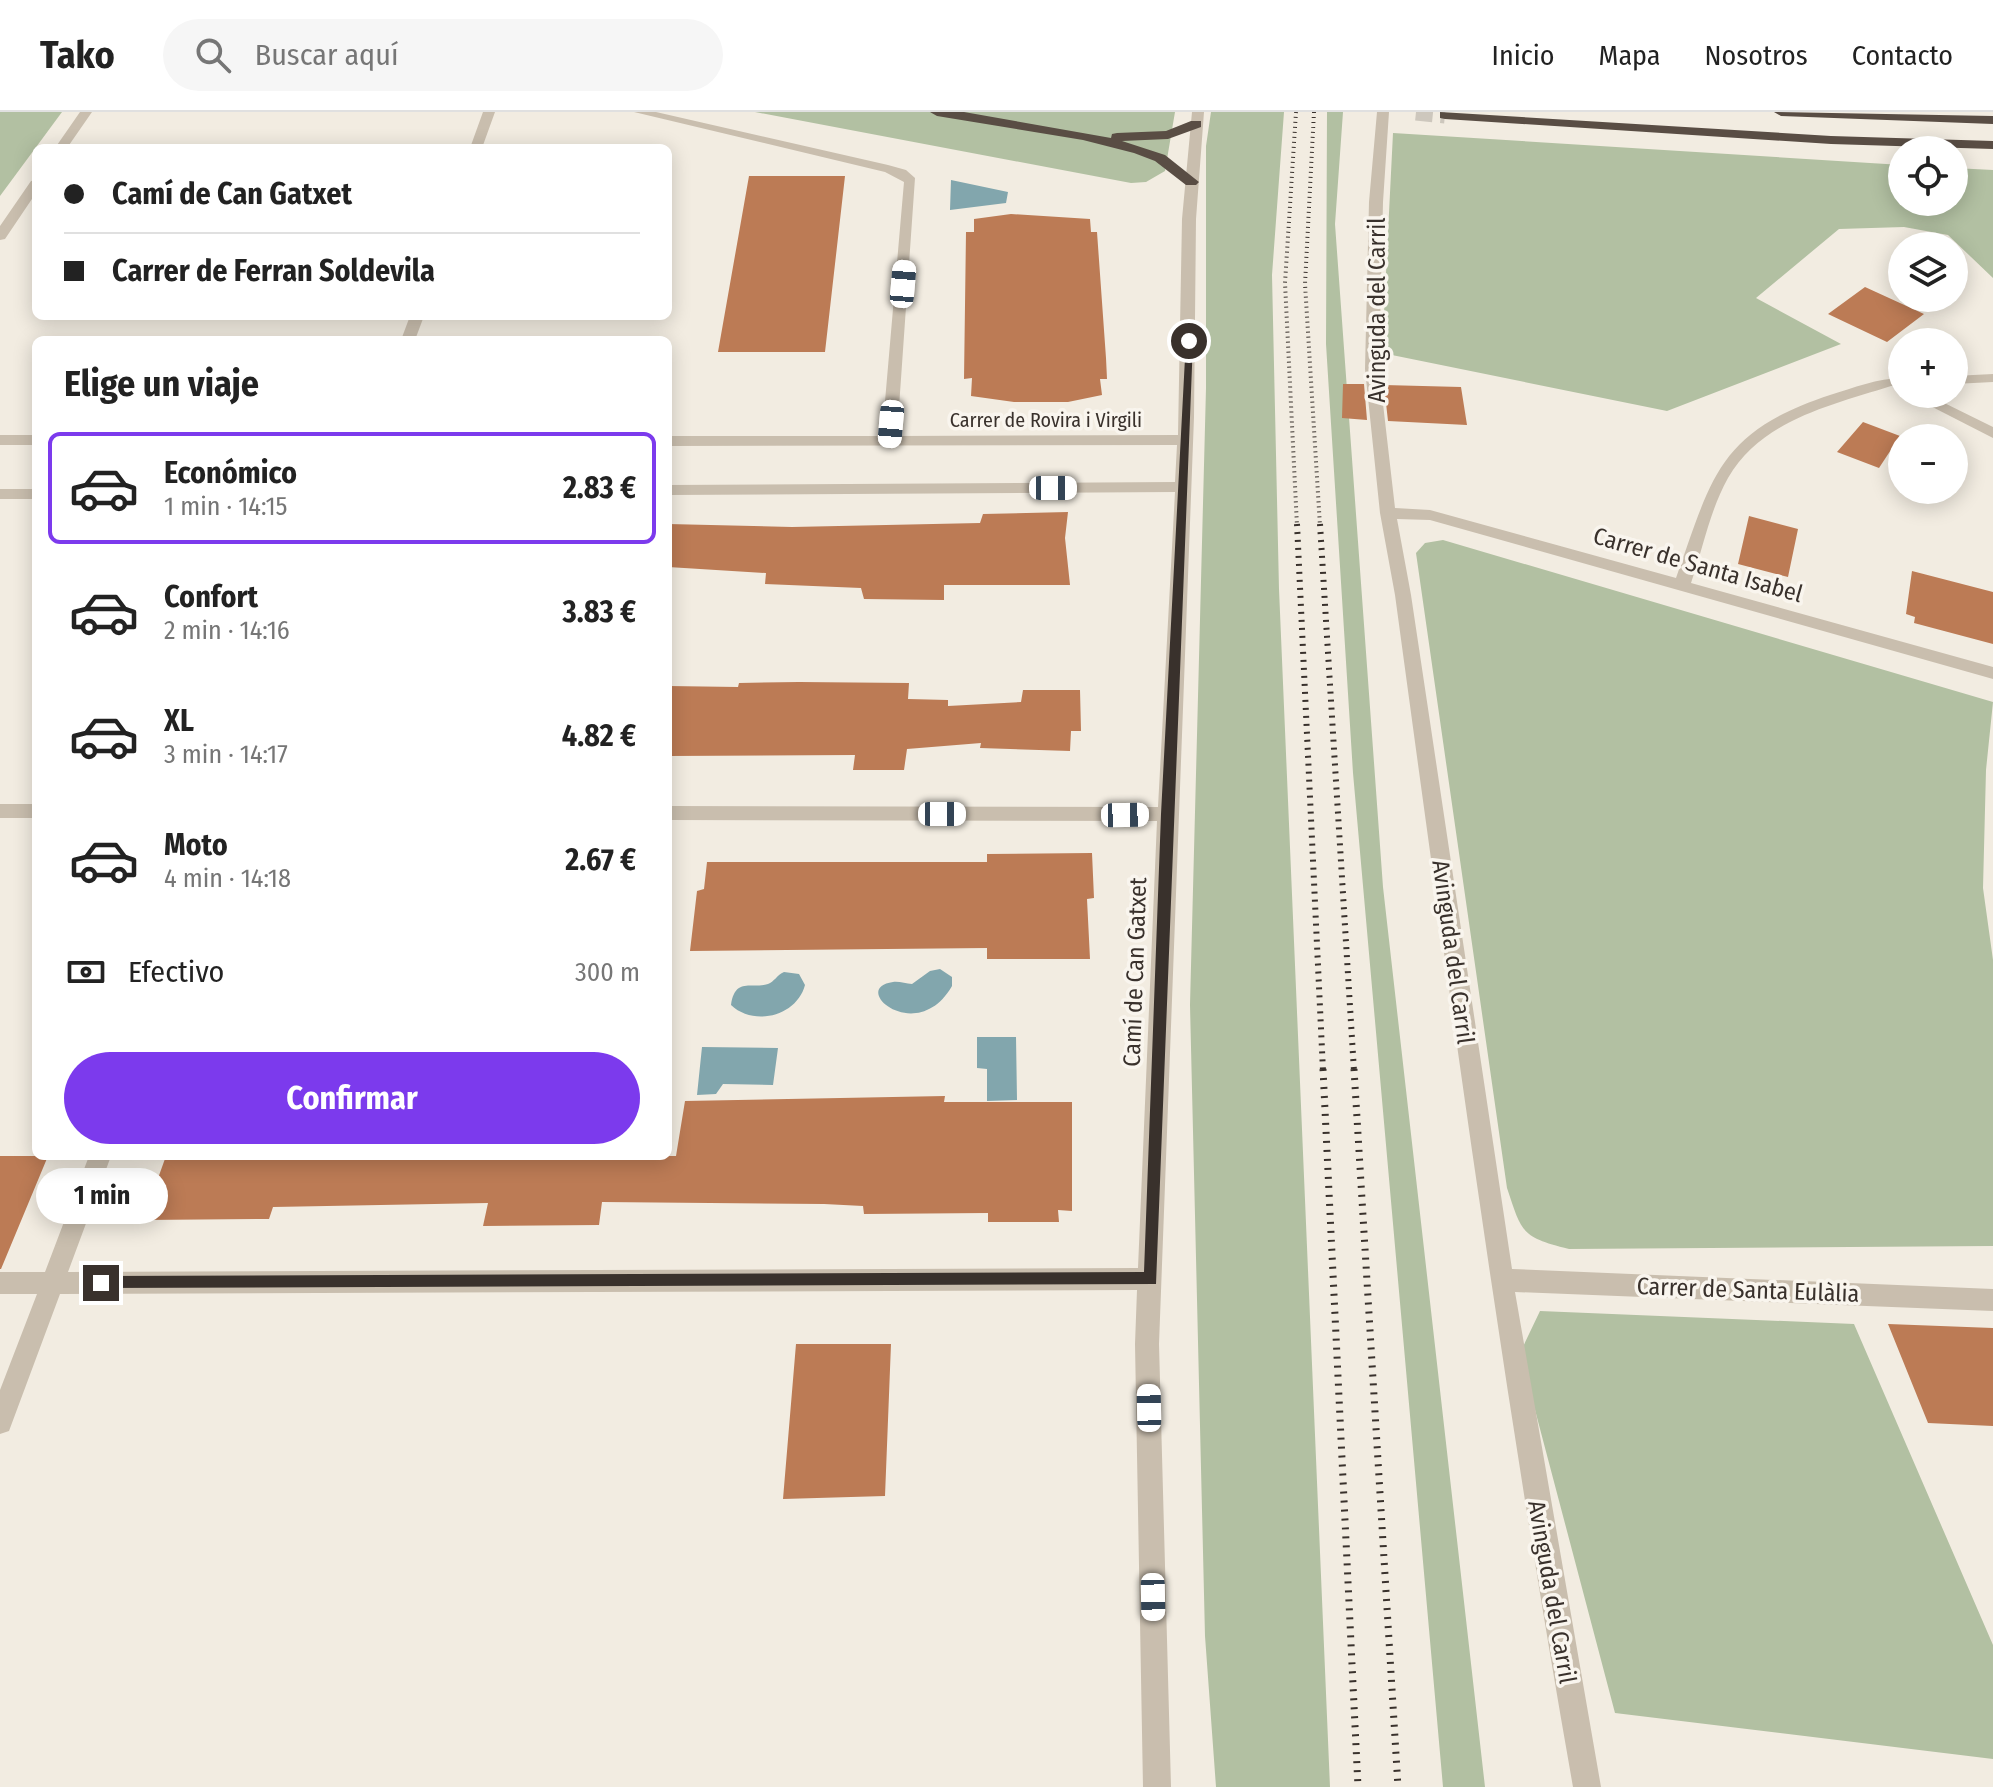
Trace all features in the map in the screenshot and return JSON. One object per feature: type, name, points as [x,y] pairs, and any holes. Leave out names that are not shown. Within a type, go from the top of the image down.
[{"type":"highway","points":[[937,112],[1083,136],[1160,158],[1191,182]]},
{"type":"highway","points":[[1781,112],[1993,120]]},
{"type":"highway","points":[[1445,115],[1831,140],[1993,145]]},
{"type":"highway","points":[[1083,136],[1168,135],[1197,118]]},
{"type":"street","points":[[64,144],[86,112]]},
{"type":"street","points":[[477,144],[489,112]]},
{"type":"street","points":[[640,112],[901,173],[910,181],[889,441]]},
{"type":"street","name":"Avinguda del Carril","points":[[1383,112],[1376,202],[1372,369],[1388,513],[1403,595],[1481,1151],[1504,1280],[1550,1588],[1587,1787]]},
{"type":"street","name":"Camí de Can Gatxet","points":[[1157,1787],[1147,1344],[1185,440],[1191,182],[1197,118]]},
{"type":"street","points":[[0,236],[32,190]]},
{"type":"street","points":[[1968,379],[1993,378]]},
{"type":"street","points":[[1682,585],[1722,475],[1749,440],[1803,410],[1888,387]]},
{"type":"street","points":[[1942,408],[1993,433]]},
{"type":"street","points":[[0,440],[32,440]]},
{"type":"street","name":"Carrer de Rovira i Virgili","points":[[672,441],[1185,440]]},
{"type":"street","points":[[672,490],[1182,487]]},
{"type":"street","points":[[0,494],[32,494]]},
{"type":"street","name":"Carrer de Santa Isabel","points":[[1388,513],[1430,515],[1993,673]]},
{"type":"street","points":[[0,811],[32,811]]},
{"type":"street","points":[[672,813],[1167,814]]},
{"type":"street","points":[[0,1422],[98,1160]]},
{"type":"street","points":[[0,1283],[1151,1279]]},
{"type":"street","name":"Carrer de Santa Eulàlia","points":[[1504,1280],[1993,1300]]},
{"type":"green space","points":[[0,112],[62,112],[38,144],[32,144],[32,153],[0,196]]},
{"type":"green space","points":[[755,112],[1175,112],[1165,171],[1146,182],[1131,183]]},
{"type":"green space","points":[[1211,112],[1284,112],[1272,275],[1279,589],[1330,1787],[1216,1787],[1205,1636],[1190,1005],[1206,388],[1206,146]]},
{"type":"green space","points":[[1327,112],[1343,112],[1335,224],[1383,887],[1485,1787],[1443,1787],[1353,773],[1326,344]]},
{"type":"green space","points":[[1393,133],[1888,164],[1888,216],[1968,216],[1968,169],[1993,170],[1993,278],[1968,254],[1968,232],[1932,232],[1904,227],[1839,229],[1756,298],[1841,344],[1667,411],[1382,353]]},
{"type":"green space","points":[[1443,540],[1993,702],[1986,770],[1983,888],[1993,960],[1993,1246],[1569,1249],[1541,1241],[1526,1231],[1516,1215],[1507,1188],[1416,553],[1425,543]]},
{"type":"green space","points":[[1540,1311],[1854,1324],[1993,1645],[1993,1759],[1615,1713],[1520,1353]]},
{"type":"water","points":[[951,180],[1008,192],[1006,203],[950,210]]},
{"type":"water","points":[[940,969],[952,977],[952,986],[938,1004],[922,1012],[906,1013],[892,1009],[878,994],[881,986],[895,982],[912,984],[930,971]]},
{"type":"water","points":[[784,972],[799,974],[805,985],[800,996],[784,1011],[762,1017],[751,1016],[731,1005],[740,987],[768,984]]},
{"type":"water","points":[[977,1037],[1016,1037],[1017,1100],[987,1101],[987,1069],[977,1068]]},
{"type":"water","points":[[702,1047],[778,1048],[773,1085],[723,1084],[716,1094],[697,1095]]},
{"type":"building","points":[[749,176],[845,176],[825,352],[718,352]]},
{"type":"building","points":[[1011,214],[1090,219],[1091,232],[1097,232],[1107,379],[1100,379],[1102,395],[1068,402],[1014,402],[971,396],[972,378],[964,379],[966,232],[974,232],[974,219]]},
{"type":"building","points":[[1865,287],[1888,298],[1888,312],[1924,314],[1906,328],[1888,328],[1887,342],[1828,314]]},
{"type":"building","points":[[1343,384],[1364,384],[1367,420],[1342,418]]},
{"type":"building","points":[[1384,385],[1461,387],[1467,425],[1388,421]]},
{"type":"building","points":[[1863,422],[1888,431],[1888,454],[1879,468],[1837,452]]},
{"type":"building","points":[[1068,512],[1065,538],[1070,585],[944,585],[944,600],[864,599],[861,588],[765,584],[766,573],[672,567],[672,524],[792,527],[980,523],[983,514]]},
{"type":"building","points":[[1749,516],[1798,529],[1788,577],[1738,564]]},
{"type":"building","points":[[1912,571],[1993,592],[1993,644],[1914,623],[1915,617],[1906,614]]},
{"type":"building","points":[[739,683],[909,683],[908,699],[948,700],[948,706],[1021,702],[1023,690],[1080,690],[1081,731],[1071,731],[1070,751],[980,748],[981,743],[907,749],[904,770],[853,770],[855,755],[672,756],[672,686],[738,687]]},
{"type":"building","points":[[1092,853],[1094,898],[1087,899],[1090,959],[987,959],[987,948],[690,951],[697,891],[704,889],[707,862],[987,862],[987,854]]},
{"type":"building","points":[[945,1096],[944,1102],[1072,1102],[1072,1211],[1058,1210],[1059,1222],[988,1222],[988,1213],[864,1214],[863,1206],[602,1202],[599,1225],[483,1226],[488,1203],[273,1207],[269,1219],[143,1220],[165,1160],[672,1160],[672,1156],[676,1156],[685,1101]]},
{"type":"building","points":[[0,1156],[32,1156],[32,1160],[46,1160],[1,1269]]},
{"type":"building","points":[[1888,1324],[1993,1328],[1993,1426],[1928,1423]]},
{"type":"building","points":[[796,1344],[891,1344],[885,1496],[783,1499]]},
{"type":"tunnel","points":[[1416,112],[1445,115]]},
{"type":"railway","points":[[1296,112],[1285,283],[1297,526]]},
{"type":"railway","points":[[1314,112],[1305,284],[1320,526]]},
{"type":"railway","points":[[1297,524],[1323,1071]]},
{"type":"railway","points":[[1320,524],[1354,1071]]},
{"type":"railway","points":[[1323,1069],[1358,1787]]},
{"type":"railway","points":[[1354,1069],[1398,1787]]},
{"type":"route","points":[[101,1283],[1151,1279],[1167,814],[1189,341]]}]
